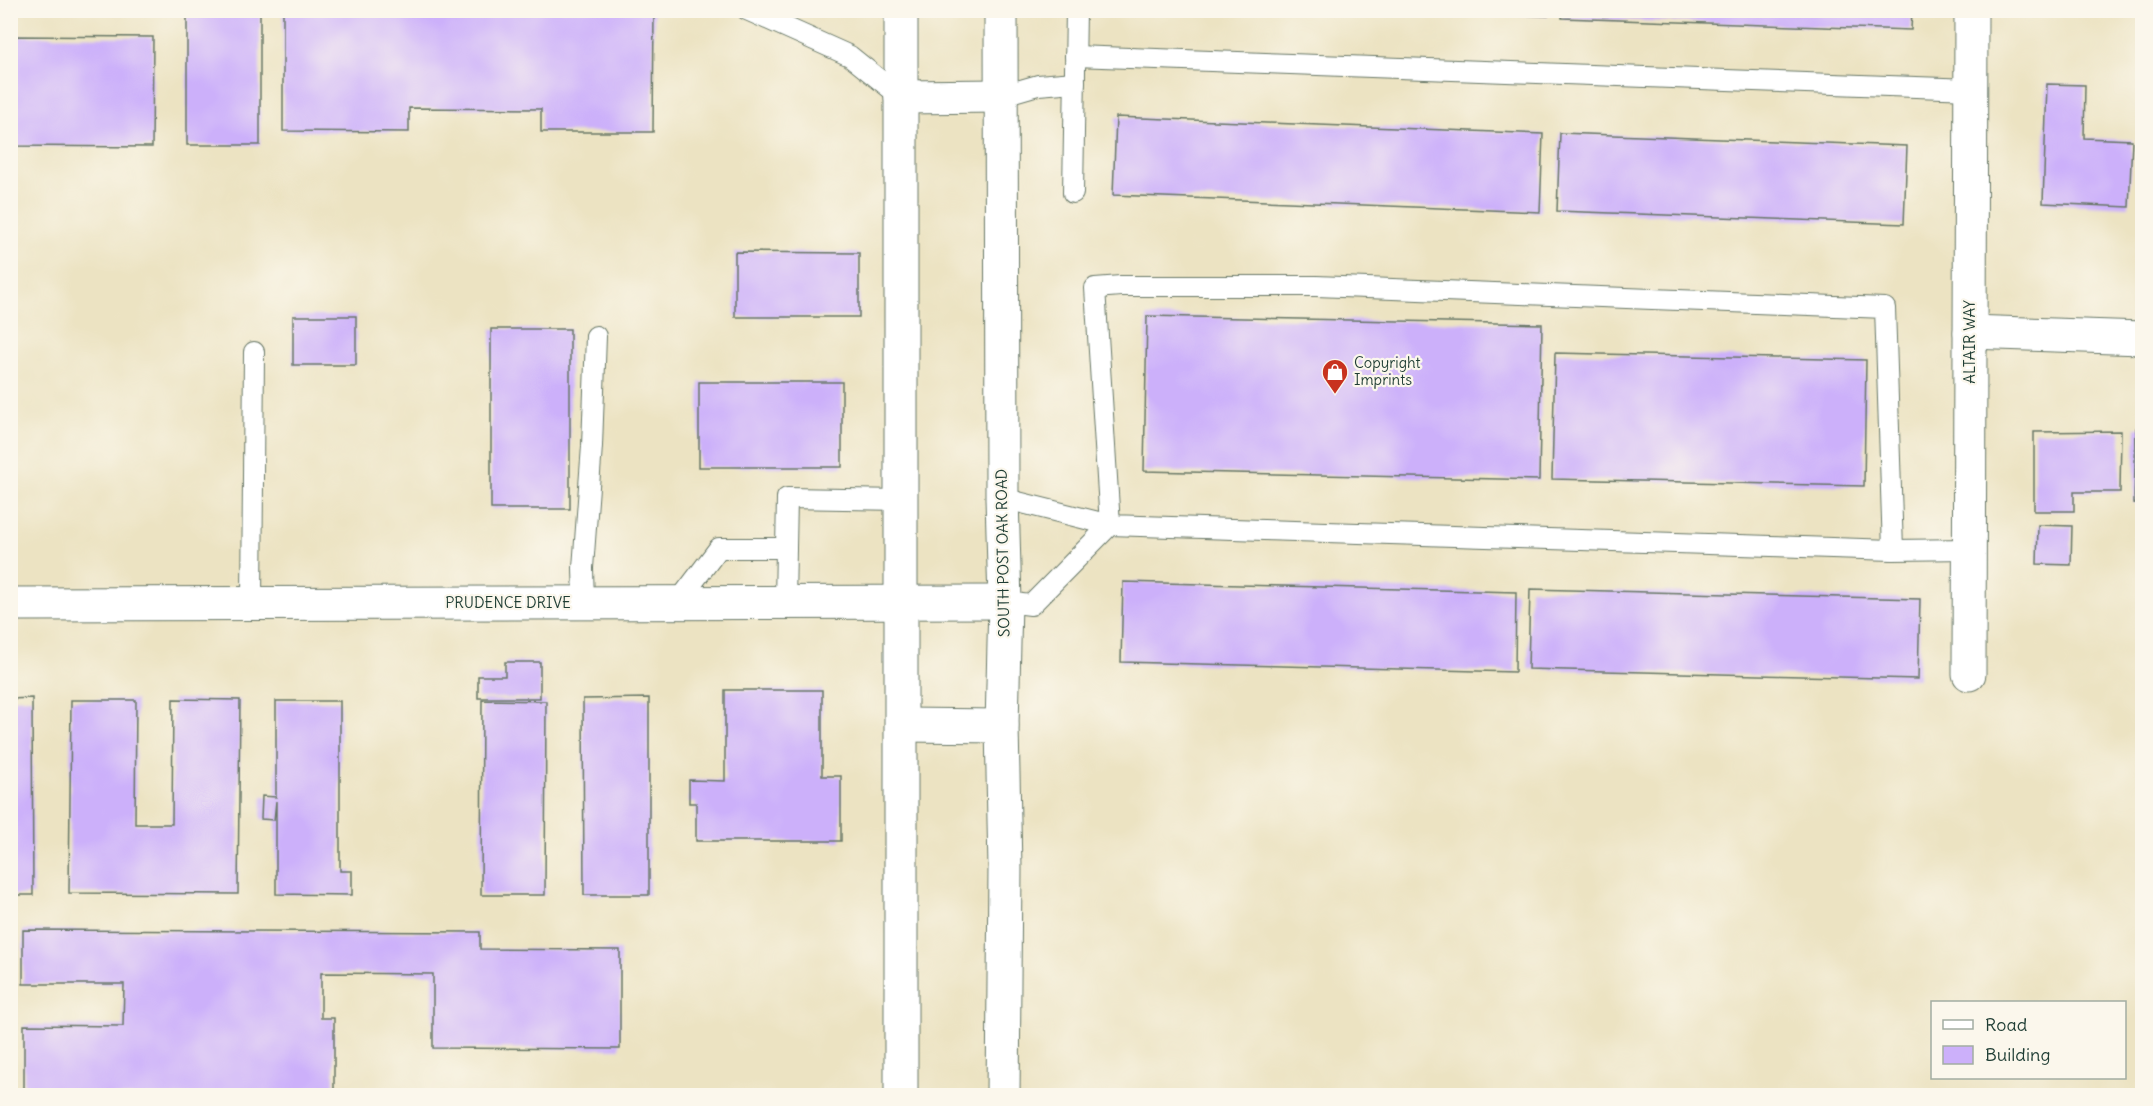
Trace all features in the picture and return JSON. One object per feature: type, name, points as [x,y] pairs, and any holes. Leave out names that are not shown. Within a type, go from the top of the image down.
[{"type":"main road","points":[[901,10],[901,1095]]},
{"type":"main road","name":"SOUTH POST OAK ROAD","points":[[1000,10],[1002,498],[1005,602],[1002,726],[1005,868],[1003,1095]]},
{"type":"main road","name":"ALTAIR WAY","points":[[1969,674],[1971,10]]},
{"type":"main road","points":[[901,97],[1000,96]]},
{"type":"main road","points":[[1970,332],[2142,338]]},
{"type":"main road","name":"PRUDENCE DRIVE","points":[[10,604],[1005,602]]},
{"type":"main road","points":[[902,725],[1002,726]]},
{"type":"lane","points":[[747,10],[850,56],[901,97]]},
{"type":"lane","points":[[1073,193],[1076,10]]},
{"type":"lane","points":[[1076,56],[1971,89]]},
{"type":"lane","points":[[1000,96],[1038,86],[1075,82]]},
{"type":"lane","points":[[1005,602],[1031,605],[1110,525],[1095,288],[1121,286],[1316,286],[1885,308],[1893,550]]},
{"type":"lane","points":[[584,603],[583,568],[592,446],[596,336]]},
{"type":"lane","points":[[252,603],[254,352]]},
{"type":"lane","points":[[785,602],[787,498],[902,500]]},
{"type":"lane","points":[[1002,498],[1110,525],[1893,550],[1970,549]]},
{"type":"lane","points":[[678,603],[719,548],[786,548]]},
{"type":"building","points":[[187,10],[260,10],[260,145],[187,145]]},
{"type":"building","points":[[283,10],[654,10],[653,132],[541,132],[541,109],[409,108],[409,132],[283,131]]},
{"type":"building","points":[[1432,10],[1548,10],[1548,16],[1432,12]]},
{"type":"building","points":[[1562,10],[1912,10],[1911,30],[1562,18]]},
{"type":"building","points":[[2077,10],[2123,10],[2122,15],[2076,13]]},
{"type":"building","points":[[10,36],[153,37],[152,147],[10,146]]},
{"type":"building","points":[[2047,84],[2085,85],[2084,138],[2132,140],[2129,207],[2043,203]]},
{"type":"building","points":[[1116,117],[1543,134],[1540,212],[1113,195]]},
{"type":"building","points":[[1560,133],[1907,146],[1904,224],[1557,211]]},
{"type":"building","points":[[735,252],[859,253],[859,317],[735,317]]},
{"type":"building","points":[[293,316],[356,316],[356,365],[293,365]]},
{"type":"building","points":[[1147,316],[1542,324],[1539,480],[1144,471]]},
{"type":"building","points":[[491,329],[570,329],[570,509],[491,509]]},
{"type":"building","points":[[1555,353],[1866,360],[1864,486],[1552,479]]},
{"type":"building","points":[[699,382],[842,382],[842,467],[699,467]]},
{"type":"building","points":[[2136,428],[2142,428],[2142,504],[2134,503]]},
{"type":"building","points":[[2121,431],[2120,492],[2074,492],[2074,511],[2034,511],[2034,432]]},
{"type":"building","points":[[2038,525],[2072,526],[2071,565],[2037,564]]},
{"type":"building","points":[[1123,582],[1516,592],[1515,672],[1121,662]]},
{"type":"building","points":[[1530,589],[1920,599],[1918,679],[1528,669]]},
{"type":"building","points":[[505,662],[540,662],[540,698],[478,698],[478,676],[505,676]]},
{"type":"building","points":[[725,690],[822,690],[822,776],[841,776],[841,841],[696,841],[696,803],[689,803],[689,780],[725,781]]},
{"type":"building","points":[[32,698],[33,895],[10,895],[10,699]]},
{"type":"building","points":[[649,698],[649,895],[584,895],[583,699]]},
{"type":"building","points":[[173,699],[240,700],[238,894],[69,893],[71,700],[136,700],[135,824],[172,824]]},
{"type":"building","points":[[482,700],[546,701],[545,895],[481,895]]},
{"type":"building","points":[[276,701],[340,701],[340,871],[352,871],[352,895],[276,894],[276,801],[274,820],[261,819],[262,796],[276,797]]},
{"type":"building","points":[[23,930],[480,932],[480,949],[620,950],[620,1049],[433,1048],[433,974],[321,973],[321,1018],[334,1018],[334,1096],[24,1096],[24,1025],[123,1026],[124,984],[23,984]]},
{"type":"place","name":"Copyright Imprints","points":[[1335,395]]}]
